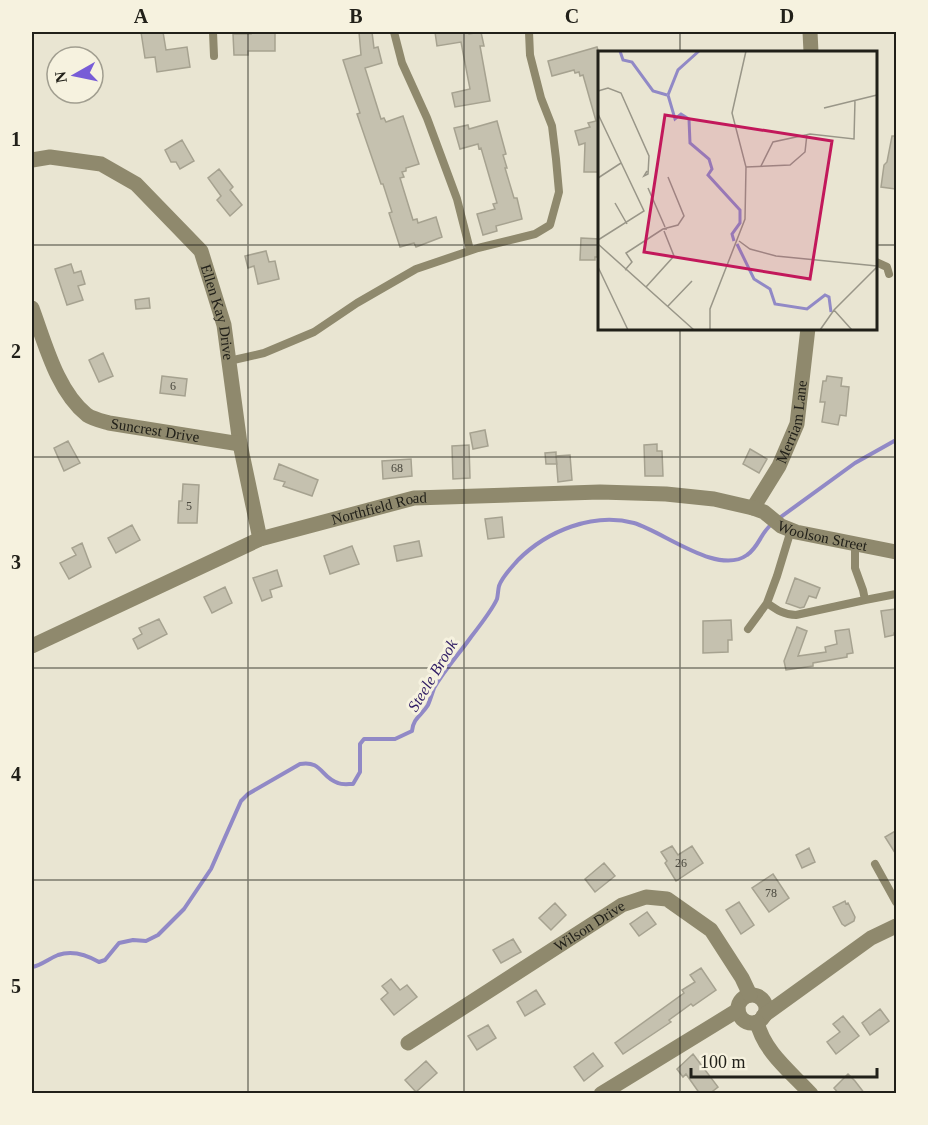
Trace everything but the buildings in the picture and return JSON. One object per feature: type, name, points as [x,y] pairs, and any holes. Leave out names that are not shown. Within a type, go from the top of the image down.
[{"type":"street","points":[[810,32],[811,51]]},
{"type":"street","name":"Ellen Kay Drive","points":[[32,160],[50,157],[101,165],[136,184],[201,251],[224,325],[240,444],[260,539]]},
{"type":"street","name":"Suncrest Drive","points":[[32,308],[64,388],[89,416],[109,423],[240,444]]},
{"type":"street","name":"Merriam Lane","points":[[759,510],[797,424],[808,330]]},
{"type":"street","name":"Northfield Road","points":[[32,646],[260,539],[414,498],[632,492],[714,499],[759,510]]},
{"type":"street","name":"Woolson Street","points":[[759,510],[785,527],[897,552]]},
{"type":"street","name":"Wilson Drive","points":[[408,1043],[622,905],[646,897],[667,899],[711,930],[742,978],[750,995]]},
{"type":"street","points":[[738,1010],[745,1021],[760,1019],[871,938],[897,926]]},
{"type":"street","points":[[601,1094],[738,1010],[741,1000],[750,995],[764,1001],[765,1006],[760,1019],[760,1035],[769,1049],[811,1094]]},
{"type":"lane","points":[[213,32],[214,56]]},
{"type":"lane","points":[[394,32],[402,63],[427,118],[457,199],[470,250]]},
{"type":"lane","points":[[229,361],[264,353],[314,332],[357,303],[416,269],[470,250],[535,234],[550,225],[559,192],[552,126],[541,98],[530,55],[529,32]]},
{"type":"lane","points":[[877,262],[887,267],[889,274]]},
{"type":"lane","points":[[748,629],[767,603],[777,576],[785,527]]},
{"type":"lane","points":[[855,543],[855,568],[865,600]]},
{"type":"lane","points":[[767,603],[780,612],[796,615],[897,594]]},
{"type":"lane","points":[[875,864],[897,902]]},
{"type":"waterway","name":"Steele Brook","points":[[778,519],[855,463],[896,440]]},
{"type":"waterway","name":"Steele Brook","points":[[32,967],[58,955],[69,953],[84,955],[99,962],[105,960],[119,943],[133,940],[146,941],[158,935],[184,909],[211,869],[241,801],[248,794],[300,764],[307,763],[317,767],[332,781],[340,784],[353,784],[360,772],[360,744],[364,739],[395,739],[412,731],[416,720],[428,705],[438,681],[495,603],[499,586],[505,576],[518,560],[543,540],[571,526],[587,522],[618,520],[634,523],[706,556],[721,560],[735,560],[751,552],[772,524]]}]
